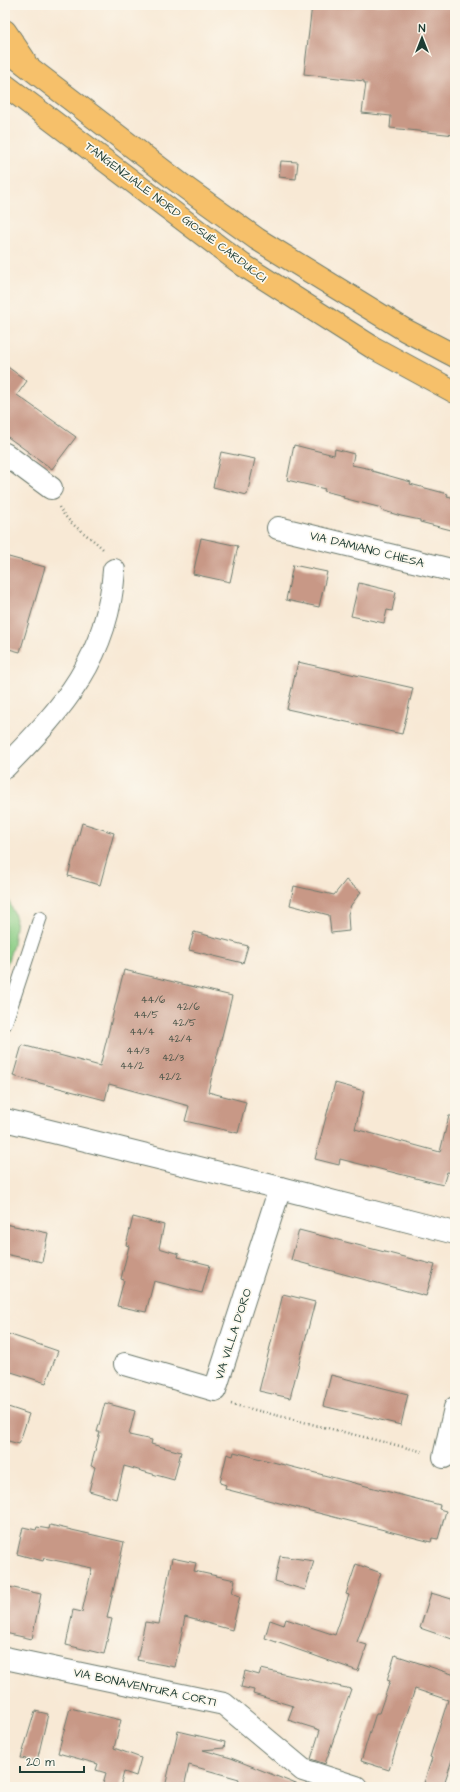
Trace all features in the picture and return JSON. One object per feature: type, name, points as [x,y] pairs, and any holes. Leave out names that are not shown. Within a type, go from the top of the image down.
[{"type":"highway","points":[[5,31],[30,68]]},
{"type":"highway","points":[[5,49],[180,183],[257,239],[405,330],[455,356]]},
{"type":"highway","name":"TANGENZIALE NORD GIOSUÈ CARDUCCI","points":[[5,85],[243,265],[372,347],[455,392]]},
{"type":"street","points":[[5,454],[52,488]]},
{"type":"street","name":"VIA DAMIANO CHIESA","points":[[278,528],[455,571]]},
{"type":"street","points":[[5,767],[65,701],[85,673],[107,622],[113,596],[114,570]]},
{"type":"street","points":[[5,1120],[455,1233]]},
{"type":"street","name":"VIA VILLA D'ORO","points":[[125,1364],[215,1390],[280,1188]]},
{"type":"street","points":[[444,1457],[455,1408]]},
{"type":"street","name":"VIA BONAVENTURA CORTI","points":[[5,1658],[224,1704],[303,1770],[356,1787]]},
{"type":"lane","points":[[5,1024],[40,918]]},
{"type":"path","points":[[52,488],[57,504],[64,517],[109,555],[114,570]]},
{"type":"path","points":[[215,1390],[223,1402],[444,1457]]},
{"type":"green space","points":[[5,890],[16,919],[13,945],[5,970]]},
{"type":"building","points":[[312,5],[455,5],[455,135],[390,128],[391,116],[362,113],[366,83],[364,83],[364,81],[304,74]]},
{"type":"building","points":[[281,161],[298,162],[296,179],[279,177]]},
{"type":"building","points":[[5,365],[27,381],[17,395],[76,437],[52,469],[5,435]]},
{"type":"building","points":[[294,445],[334,455],[335,449],[354,454],[352,465],[371,469],[372,471],[411,482],[410,484],[448,494],[447,496],[455,498],[455,531],[381,510],[382,508],[343,498],[344,496],[324,491],[325,489],[287,480]]},
{"type":"building","points":[[221,452],[255,459],[247,495],[213,487]]},
{"type":"building","points":[[201,538],[238,546],[230,582],[193,574]]},
{"type":"building","points":[[5,556],[45,567],[20,652],[5,648]]},
{"type":"building","points":[[293,565],[327,572],[319,607],[286,600]]},
{"type":"building","points":[[359,583],[396,592],[392,611],[387,610],[384,623],[351,616]]},
{"type":"building","points":[[298,662],[413,688],[402,734],[287,709]]},
{"type":"building","points":[[82,823],[114,833],[100,885],[68,876]]},
{"type":"building","points":[[346,880],[361,892],[351,905],[348,914],[349,931],[331,933],[329,915],[290,905],[294,886],[334,895]]},
{"type":"building","points":[[194,932],[248,946],[243,963],[189,950]]},
{"type":"building","points":[[124,970],[232,996],[208,1092],[246,1102],[238,1133],[185,1121],[189,1106],[109,1084],[105,1100],[13,1076],[22,1045],[100,1066]]},
{"type":"building","points":[[335,1083],[364,1091],[355,1129],[440,1152],[449,1116],[455,1116],[455,1173],[447,1172],[443,1185],[340,1159],[339,1165],[315,1159]]},
{"type":"building","points":[[133,1217],[164,1225],[159,1248],[179,1254],[178,1257],[210,1265],[202,1293],[154,1281],[146,1312],[117,1306],[124,1280],[121,1279],[129,1246],[126,1245]]},
{"type":"building","points":[[5,1224],[48,1233],[42,1262],[5,1254]]},
{"type":"building","points":[[299,1230],[435,1265],[426,1296],[291,1260]]},
{"type":"building","points":[[283,1294],[315,1302],[290,1398],[259,1391]]},
{"type":"building","points":[[5,1333],[58,1351],[46,1383],[5,1370]]},
{"type":"building","points":[[331,1375],[408,1394],[401,1425],[323,1406]]},
{"type":"building","points":[[105,1403],[135,1411],[129,1435],[152,1440],[151,1444],[181,1452],[174,1480],[124,1466],[116,1499],[89,1491],[95,1467],[91,1466],[100,1432],[97,1432]]},
{"type":"building","points":[[5,1406],[29,1414],[19,1444],[5,1440]]},
{"type":"building","points":[[234,1452],[440,1505],[439,1509],[446,1511],[438,1539],[432,1538],[431,1542],[225,1489],[226,1485],[220,1483],[227,1454],[233,1456]]},
{"type":"building","points":[[50,1525],[124,1542],[107,1618],[112,1619],[104,1654],[66,1645],[73,1610],[82,1612],[92,1568],[44,1558],[43,1561],[17,1554],[23,1527],[36,1530],[37,1527],[49,1529]]},
{"type":"building","points":[[280,1556],[314,1561],[305,1590],[275,1581]]},
{"type":"building","points":[[172,1558],[196,1563],[194,1571],[235,1580],[232,1593],[240,1596],[232,1630],[185,1617],[175,1667],[137,1660],[145,1622],[159,1624]]},
{"type":"building","points":[[356,1564],[381,1573],[357,1642],[367,1645],[358,1671],[265,1638],[270,1620],[284,1625],[286,1619],[335,1635],[349,1595],[346,1594]]},
{"type":"building","points":[[9,1587],[41,1594],[32,1639],[5,1633],[5,1610]]},
{"type":"building","points":[[431,1593],[455,1600],[455,1640],[420,1628]]},
{"type":"building","points":[[395,1655],[455,1675],[455,1751],[443,1787],[436,1787],[424,1783],[432,1758],[430,1757],[448,1700],[415,1689],[389,1770],[361,1761],[376,1713],[379,1713],[390,1681],[387,1680]]},
{"type":"building","points":[[261,1669],[351,1689],[325,1764],[311,1759],[320,1730],[288,1720],[293,1706],[253,1694],[254,1690],[241,1687],[245,1671],[259,1675]]},
{"type":"building","points":[[70,1708],[121,1720],[114,1748],[141,1758],[136,1776],[124,1772],[120,1787],[102,1787],[106,1773],[96,1770],[98,1764],[58,1753]]},
{"type":"building","points":[[35,1711],[48,1714],[37,1761],[21,1758]]},
{"type":"building","points":[[178,1731],[225,1742],[224,1748],[203,1750],[231,1758],[301,1787],[237,1787],[239,1779],[189,1765],[184,1787],[165,1787]]}]
